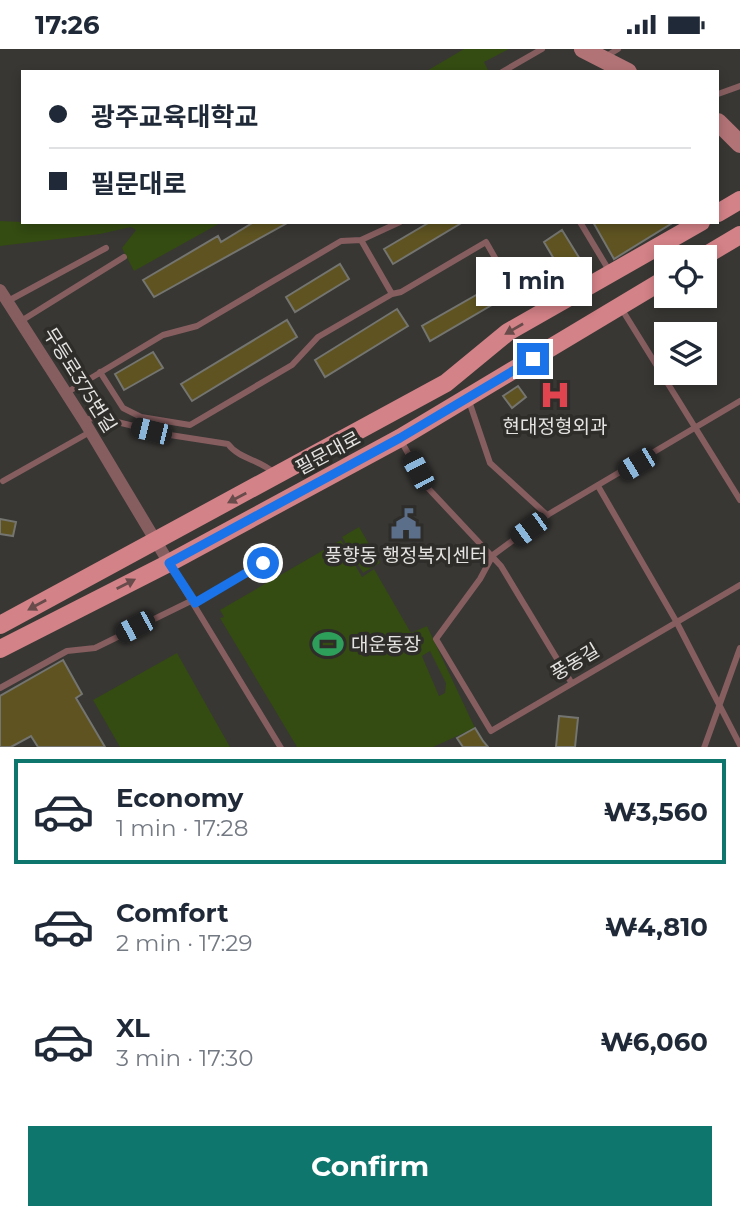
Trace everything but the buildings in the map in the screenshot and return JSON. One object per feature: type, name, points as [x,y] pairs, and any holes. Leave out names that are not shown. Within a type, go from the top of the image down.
[{"type":"main road","points":[[583,49],[624,70]]},
{"type":"main road","points":[[719,123],[740,144]]},
{"type":"main road","points":[[719,212],[740,200]]},
{"type":"main road","name":"필문대로","points":[[0,625],[278,477],[446,383],[499,338],[612,274],[677,231],[696,224]]},
{"type":"main road","points":[[717,249],[740,235]]},
{"type":"main road","name":"필문대로","points":[[0,649],[169,563],[400,438],[654,286]]},
{"type":"street","name":"무등로375번길","points":[[0,290],[87,426],[169,563]]},
{"type":"lane","points":[[505,70],[542,49]]},
{"type":"lane","points":[[601,58],[618,49]]},
{"type":"lane","points":[[719,94],[740,86]]},
{"type":"lane","points":[[66,393],[163,335],[197,326],[341,241],[361,240],[396,224]]},
{"type":"lane","points":[[581,224],[612,274]]},
{"type":"lane","points":[[361,240],[392,294]]},
{"type":"lane","points":[[100,372],[122,408],[141,417],[190,425],[292,365],[318,337],[486,242],[502,270]]},
{"type":"lane","points":[[8,302],[106,248]]},
{"type":"lane","points":[[21,321],[124,257]]},
{"type":"lane","points":[[619,306],[740,500]]},
{"type":"lane","points":[[469,399],[486,454],[509,480],[547,515]]},
{"type":"lane","points":[[493,555],[547,515],[740,401]]},
{"type":"lane","points":[[3,481],[97,417],[170,435],[228,444],[233,451],[265,464],[278,477]]},
{"type":"lane","points":[[400,438],[427,487],[493,555],[571,682]]},
{"type":"lane","points":[[598,486],[676,621],[739,743]]},
{"type":"lane","name":"풍동길","points":[[493,555],[480,579],[436,639],[491,731],[740,585]]},
{"type":"lane","points":[[169,563],[281,747]]},
{"type":"lane","points":[[0,688],[67,651],[95,648],[194,602],[263,563]]},
{"type":"lane","points":[[704,747],[740,648]]},
{"type":"green space","points":[[464,49],[509,49],[484,62],[488,70],[428,70]]},
{"type":"green space","points":[[0,221],[21,224],[218,224],[134,271],[122,248],[136,230],[131,227],[100,234],[0,246]]},
{"type":"green space","points":[[359,527],[380,563],[363,573],[342,537]]},
{"type":"green space","name":"대운동장","points":[[341,540],[362,577],[374,569],[411,633],[427,626],[475,728],[433,747],[297,747],[220,618],[224,617],[220,610]],"holes":[[[430,651],[446,683],[445,693],[439,696],[422,656]]]},
{"type":"green space","points":[[177,653],[230,747],[120,747],[93,700]]},
{"type":"place","name":"현대정형외과","points":[[555,395]]},
{"type":"place","name":"풍향동 행정복지센터","points":[[406,524]]},
{"type":"place","name":"대운동장","points":[[328,644]]},
{"type":"route","points":[[263,563],[195,603],[169,563],[400,438],[533,359]]}]
